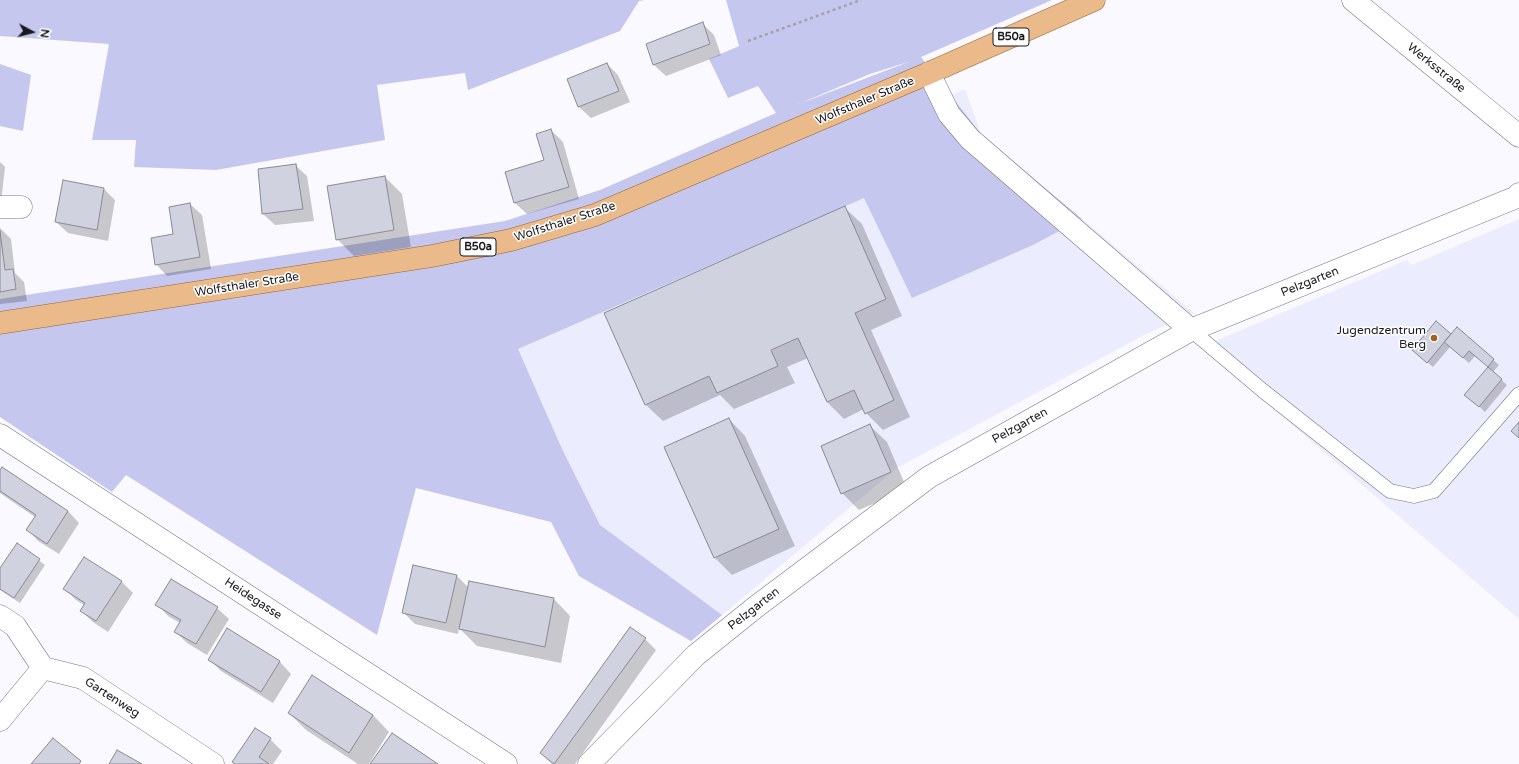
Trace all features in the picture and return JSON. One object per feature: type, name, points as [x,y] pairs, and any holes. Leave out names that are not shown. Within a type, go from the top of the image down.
[{"type":"main road","name":"Wolfsthaler Straße","points":[[0,323],[432,256],[511,240],[595,215],[929,73],[1094,0]]},
{"type":"street","name":"Werksstraße","points":[[1353,0],[1519,136]]},
{"type":"street","points":[[929,73],[949,114],[970,139],[1190,330]]},
{"type":"street","name":"Pelzgarten","points":[[589,764],[696,655],[757,606],[929,477],[1190,330],[1516,198],[1519,194]]},
{"type":"street","name":"Heidegasse","points":[[0,435],[506,764]]},
{"type":"street","points":[[0,616],[15,626],[43,668],[0,720]]},
{"type":"street","name":"Gartenweg","points":[[43,668],[83,678],[212,764]]},
{"type":"lane","points":[[1190,330],[1262,390],[1390,491],[1414,496],[1434,491],[1519,394]]},
{"type":"path","points":[[748,41],[861,0]]},
{"type":"shaded area","points":[[0,0],[644,0],[639,1],[620,31],[468,90],[465,73],[377,85],[385,140],[216,170],[134,167],[136,140],[92,140],[109,44],[0,36]]},
{"type":"shaded area","points":[[726,0],[1052,0],[921,57],[981,134],[1082,219],[1033,245],[912,298],[864,198],[518,349],[562,449],[600,525],[722,615],[691,641],[579,576],[551,522],[416,488],[377,635],[126,475],[112,492],[0,417],[0,299],[505,221],[600,190],[776,113],[758,86],[728,98],[709,59],[739,46]],"holes":[[[911,61],[796,105],[870,74]]]},
{"type":"shaded area","points":[[0,64],[31,75],[23,131],[0,126]]},
{"type":"shaded area","points":[[965,89],[981,134],[1194,313],[1146,334],[897,468],[691,641],[579,576],[508,437],[505,278],[856,136]]},
{"type":"shaded area","points":[[1519,219],[1519,619],[1201,347],[1407,260],[1412,265]]},
{"type":"building","points":[[703,22],[710,44],[653,65],[646,44]]},
{"type":"building","points":[[607,63],[619,91],[578,107],[567,79]]},
{"type":"building","points":[[551,129],[569,187],[514,203],[505,172],[544,160],[536,134]]},
{"type":"building","points":[[296,164],[303,209],[262,214],[258,169]]},
{"type":"building","points":[[385,176],[394,230],[336,240],[327,186]]},
{"type":"building","points":[[63,180],[104,188],[97,230],[55,222]]},
{"type":"building","points":[[190,203],[200,257],[155,265],[151,238],[173,234],[169,207]]},
{"type":"building","points":[[845,206],[886,299],[855,313],[894,400],[865,414],[854,390],[827,402],[798,338],[771,350],[778,366],[717,393],[709,376],[645,405],[604,313]]},
{"type":"building","points":[[0,231],[5,270],[13,269],[16,289],[0,292]]},
{"type":"building","name":"Jugendzentrum Berg","points":[[1436,321],[1451,334],[1427,363],[1412,350]]},
{"type":"building","points":[[1457,327],[1494,359],[1488,367],[1469,351],[1463,358],[1444,342]]},
{"type":"building","points":[[1488,367],[1502,379],[1479,407],[1464,395]]},
{"type":"building","points":[[729,418],[779,529],[714,558],[664,447]]},
{"type":"building","points":[[1519,422],[1519,438],[1511,431]]},
{"type":"building","points":[[870,424],[891,472],[841,494],[821,446]]},
{"type":"building","points":[[2,467],[68,511],[47,544],[26,530],[36,515],[0,491],[0,470]]},
{"type":"building","points":[[17,543],[40,559],[14,598],[0,589],[0,568]]},
{"type":"building","points":[[84,557],[122,581],[96,621],[80,611],[85,603],[63,589]]},
{"type":"building","points":[[413,565],[457,575],[446,623],[402,613]]},
{"type":"building","points":[[171,579],[218,607],[196,644],[174,632],[181,620],[155,605]]},
{"type":"building","points":[[469,581],[554,598],[545,647],[459,629]]},
{"type":"building","points":[[630,627],[646,638],[554,764],[540,753]]},
{"type":"building","points":[[227,628],[280,661],[261,692],[208,660]]},
{"type":"building","points":[[312,675],[373,715],[349,753],[288,713]]},
{"type":"building","points":[[255,728],[271,738],[259,757],[269,764],[235,764],[232,762]]},
{"type":"building","points":[[392,733],[438,764],[370,764]]},
{"type":"building","points":[[53,738],[81,761],[79,764],[31,764]]},
{"type":"building","points":[[117,750],[142,764],[109,764]]},
{"type":"place","name":"Jugendzentrum Berg","points":[[1434,338]]}]
